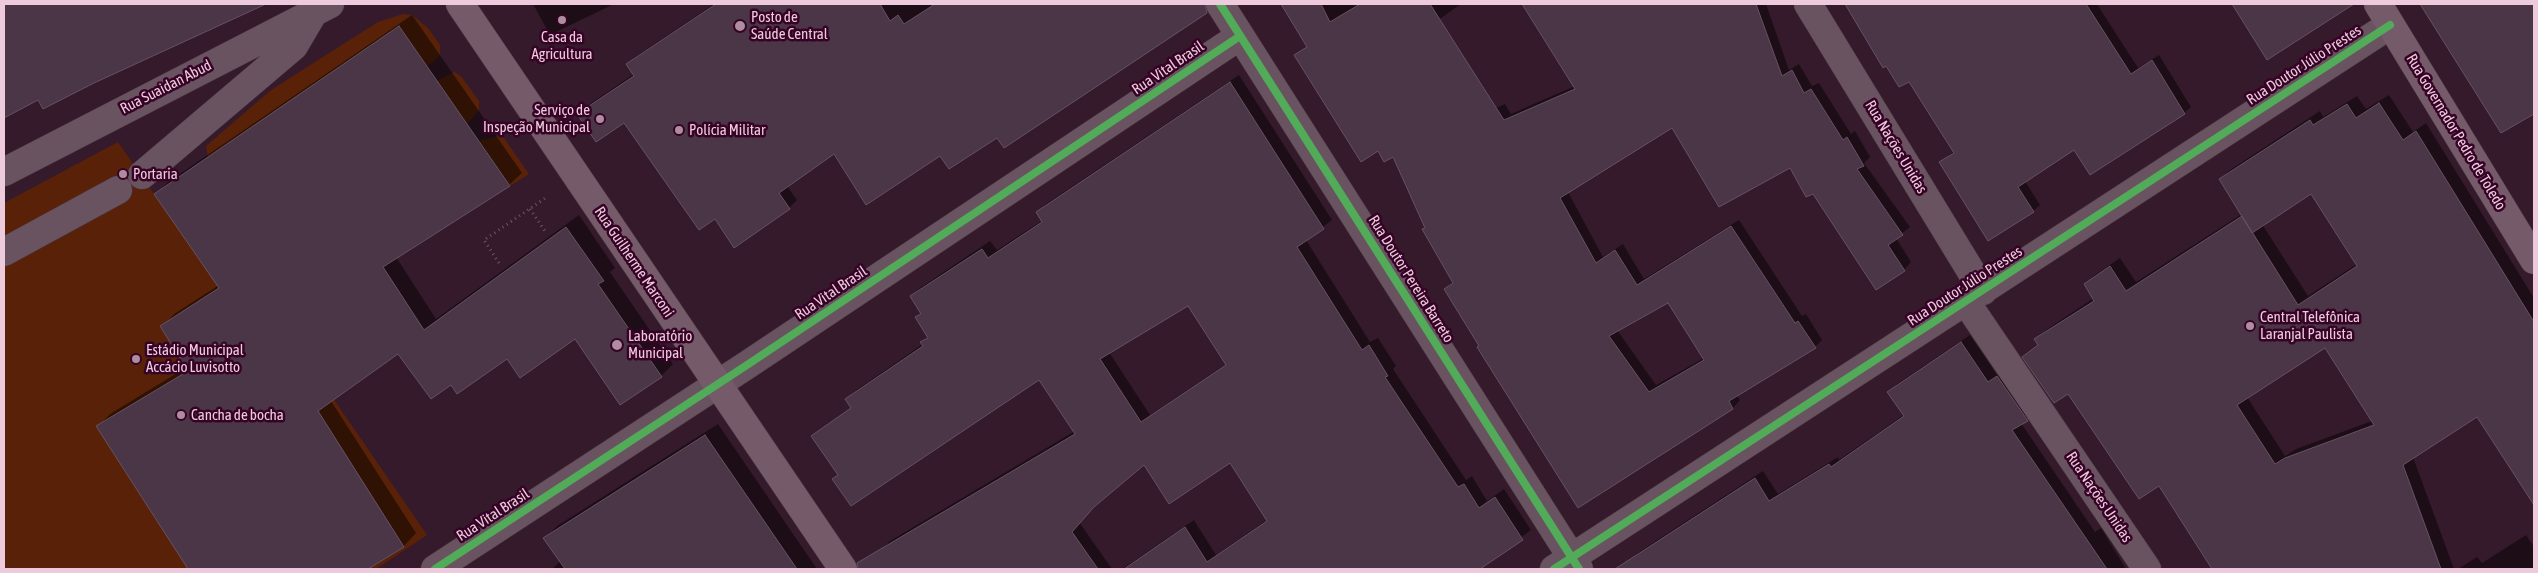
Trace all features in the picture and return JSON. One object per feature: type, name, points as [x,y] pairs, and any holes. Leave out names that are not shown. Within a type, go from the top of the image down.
[{"type":"main road","name":"Rua Guilherme Marconi","points":[[460,4],[843,569]]},
{"type":"main road","name":"Rua Governador Pedro de Toledo","points":[[2384,14],[2534,260]]},
{"type":"street","name":"Rua Doutor Pereira Barreto","points":[[1220,4],[1568,565]]},
{"type":"street","name":"Rua Nações Unidas","points":[[1808,4],[1975,296],[2147,569]]},
{"type":"street","name":"Rua Suaidan Abud","points":[[4,172],[322,8]]},
{"type":"street","points":[[142,176],[294,46],[322,8]]},
{"type":"street","name":"Rua Doutor Júlio Prestes","points":[[1568,565],[1975,296],[2384,14]]},
{"type":"street","name":"Rua Vital Brasil","points":[[435,569],[717,385],[1240,36]]},
{"type":"street","points":[[4,252],[118,190]]},
{"type":"path","points":[[499,263],[484,240],[546,198]]},
{"type":"path","points":[[530,209],[545,230]]},
{"type":"shaded area","points":[[403,14],[412,15],[428,28],[440,45],[440,54],[436,60],[427,66],[399,27],[208,158],[206,146],[271,90],[378,22]]},
{"type":"shaded area","points":[[454,72],[461,76],[479,101],[479,110],[467,124],[437,81]]},
{"type":"shaded area","points":[[498,136],[504,138],[529,174],[510,186],[479,141]]},
{"type":"shaded area","name":"Estádio Municipal Accácio Luvisotto","points":[[118,142],[154,194],[302,353],[427,535],[376,569],[4,569],[4,203]]},
{"type":"building","points":[[4,4],[266,4],[94,83],[43,109],[38,100],[4,118]]},
{"type":"building","points":[[716,4],[880,4],[890,21],[898,15],[904,24],[935,4],[1205,4],[1207,13],[1004,148],[997,138],[949,169],[940,156],[866,205],[834,154],[779,193],[790,209],[734,248],[715,219],[699,230],[624,123],[596,142],[577,114],[634,76],[626,64]]},
{"type":"building","points":[[1281,4],[1321,4],[1330,22],[1360,4],[1430,4],[1504,120],[1575,89],[1522,4],[1756,4],[1782,76],[1792,70],[1804,93],[1811,89],[1843,140],[1847,137],[1864,166],[1857,169],[1903,235],[1888,245],[1905,271],[1876,290],[1813,194],[1806,197],[1790,168],[1719,207],[1672,128],[1560,198],[1596,263],[1615,250],[1637,285],[1731,226],[1795,323],[1798,321],[1816,348],[1729,401],[1733,409],[1578,508],[1477,347],[1479,346],[1444,289],[1453,283],[1422,229],[1425,228],[1393,157],[1384,162],[1378,151],[1361,162],[1294,55],[1307,47]],"holes":[[[1668,303],[1704,360],[1649,392],[1609,336]]]},
{"type":"building","points":[[1845,4],[2086,4],[2131,74],[2152,60],[2185,114],[2090,175],[2074,150],[2018,187],[2034,212],[1988,241],[1939,162],[1954,153],[1909,82],[1899,87],[1886,66],[1883,68]]},
{"type":"building","points":[[2232,4],[2354,4],[2267,60]]},
{"type":"building","points":[[2420,4],[2534,4],[2534,114],[2501,133]]},
{"type":"building","points":[[399,26],[510,186],[383,267],[424,330],[566,227],[604,281],[598,284],[662,377],[620,405],[575,339],[520,378],[507,359],[457,394],[451,385],[431,399],[398,354],[318,411],[404,547],[368,569],[188,569],[96,426],[188,371],[160,326],[219,288],[154,194]]},
{"type":"building","points":[[1230,82],[1324,229],[1297,247],[1362,350],[1369,345],[1388,376],[1385,377],[1458,487],[1464,484],[1479,508],[1495,497],[1523,540],[1480,569],[1124,569],[1185,527],[1207,562],[1267,521],[1230,463],[1169,504],[1144,465],[1094,507],[1072,532],[1098,569],[858,569],[857,563],[1075,434],[1039,380],[851,506],[832,479],[838,475],[811,436],[851,408],[845,399],[923,346],[920,342],[928,338],[915,317],[921,314],[910,296],[982,249],[988,258],[1042,222],[1036,212]],"holes":[[[1188,306],[1226,365],[1141,422],[1100,359]]]},
{"type":"building","points":[[2379,103],[2403,140],[2416,131],[2534,322],[2534,505],[2477,417],[2403,465],[2441,569],[2212,569],[2159,486],[2139,499],[2068,394],[2054,403],[2022,357],[2038,345],[2034,339],[2094,301],[2084,284],[2110,266],[2126,291],[2242,216],[2219,179],[2310,120],[2313,125],[2347,104],[2356,118]],"holes":[[[2311,194],[2357,266],[2298,305],[2252,233]],[[2325,348],[2374,425],[2285,458],[2275,464],[2237,405]]]},
{"type":"building","points":[[1961,342],[1988,382],[1997,376],[2028,421],[2012,430],[2107,569],[1615,569],[1755,478],[1769,501],[1829,464],[1831,467],[1904,416],[1887,392]]},
{"type":"building","points":[[705,435],[797,569],[565,569],[543,538]]},
{"type":"cycle path","points":[[1220,4],[1579,569]]},
{"type":"cycle path","points":[[1554,569],[2390,25]]},
{"type":"cycle path","points":[[435,569],[747,365],[1240,36]]},
{"type":"place","name":"Casa da Agricultura","points":[[562,20]]},
{"type":"place","name":"Posto de Saúde Central","points":[[740,26]]},
{"type":"place","name":"Serviço de Inspeção Municipal","points":[[600,119]]},
{"type":"place","name":"Polícia Militar","points":[[679,130]]},
{"type":"place","name":"Portaria","points":[[123,174]]},
{"type":"place","name":"Central Telefônica Laranjal Paulista","points":[[2250,326]]},
{"type":"place","name":"Laboratório Municipal","points":[[617,345]]},
{"type":"place","name":"Estádio Municipal Accácio Luvisotto","points":[[136,359]]},
{"type":"place","name":"Cancha de bocha","points":[[181,415]]}]
